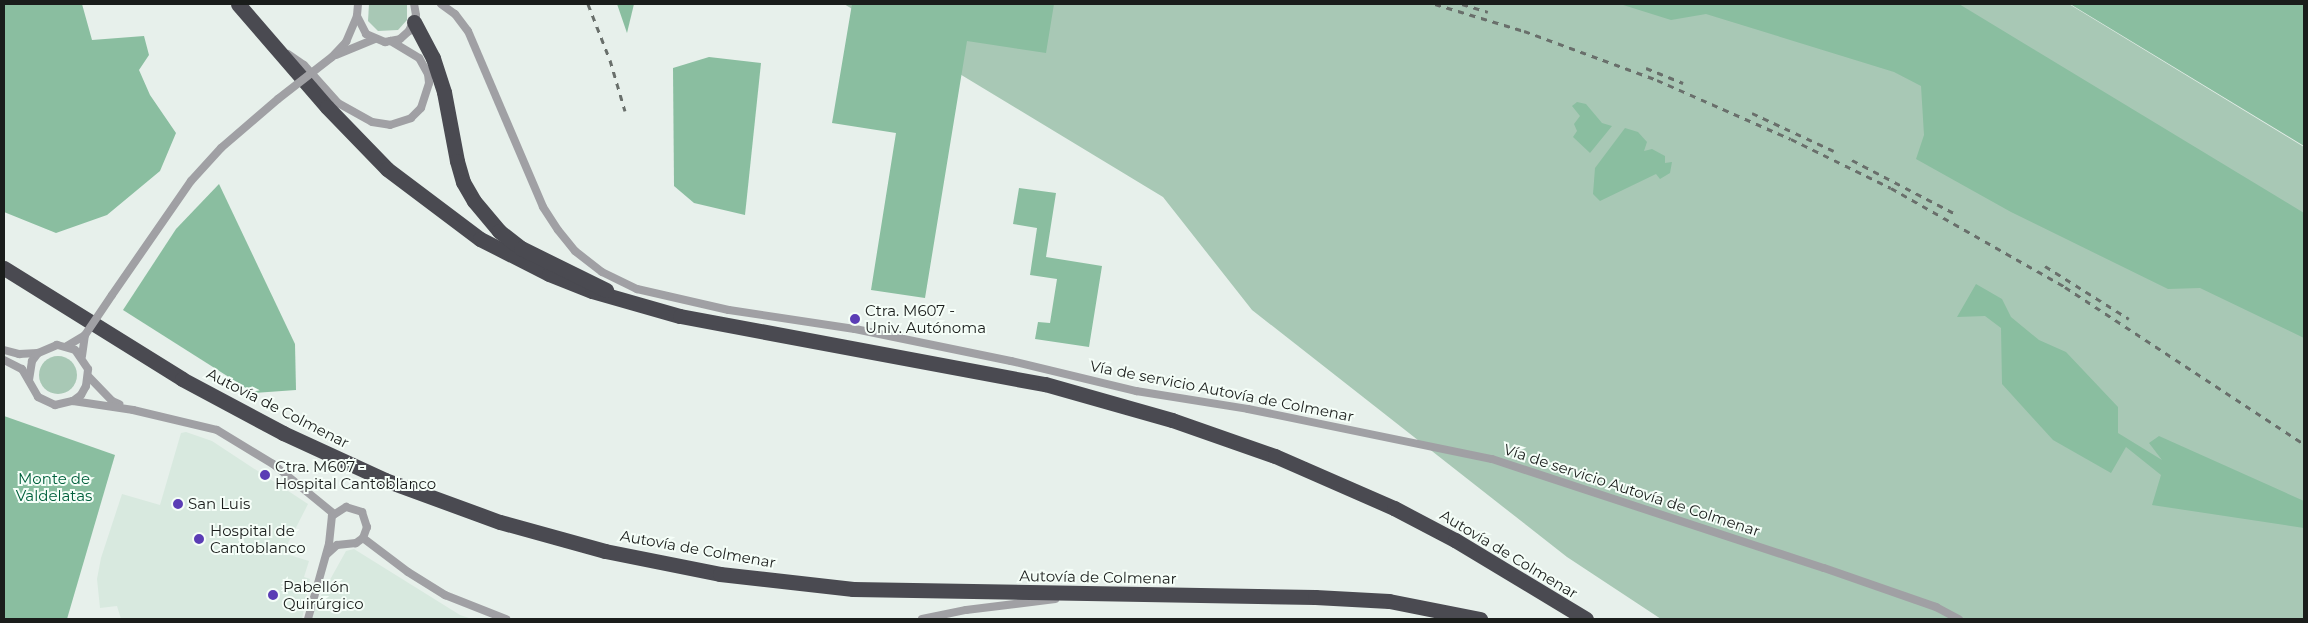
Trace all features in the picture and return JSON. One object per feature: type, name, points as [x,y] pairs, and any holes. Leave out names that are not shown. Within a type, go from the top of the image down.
[{"type":"highway","name":"Autovía de Colmenar","points":[[238,4],[351,134],[419,196],[480,239],[532,266],[592,292],[731,326],[1044,384],[1172,420],[1275,456],[1394,508],[1455,540],[1586,619]]},
{"type":"highway","points":[[414,22],[433,58],[444,92],[457,161],[474,201],[498,231],[521,248],[590,279],[620,299]]},
{"type":"highway","name":"Autovía de Colmenar","points":[[4,268],[182,379],[283,433],[385,480],[500,522],[605,551],[720,574],[853,589],[1077,595],[1362,599],[1390,601],[1480,619]]},
{"type":"street","points":[[29,380],[32,361],[38,353],[47,347],[67,346],[85,335],[185,188],[221,148],[278,99],[332,57],[346,42],[357,16],[358,4]]},
{"type":"street","points":[[391,41],[409,31],[414,22],[414,4]]},
{"type":"street","name":"Vía de servicio Autovía de Colmenar","points":[[441,4],[455,14],[468,31],[543,207],[558,230],[575,250],[602,272],[637,289],[729,310],[884,335],[1010,360],[1136,391],[1248,409],[1492,459],[1824,568],[1936,607],[1959,619]]},
{"type":"street","points":[[273,44],[304,65],[344,107],[372,122],[390,125],[411,118],[421,108],[428,83],[428,74],[419,58],[391,41],[375,39],[366,34],[357,16]]},
{"type":"street","points":[[332,57],[375,39]]},
{"type":"street","points":[[85,335],[82,356],[89,377],[112,401],[133,410]]},
{"type":"street","points":[[67,346],[82,356]]},
{"type":"street","points":[[4,350],[19,354],[38,353]]},
{"type":"street","points":[[4,360],[22,370],[29,380],[32,389],[46,402],[55,405],[74,401],[133,410],[217,430],[273,464],[334,514]]},
{"type":"street","points":[[74,401],[86,386],[89,377]]},
{"type":"street","points":[[308,619],[327,554],[334,514],[346,507],[362,512],[367,528],[363,538],[356,543],[343,544],[327,554]]},
{"type":"street","points":[[330,529],[334,537],[343,544]]},
{"type":"street","points":[[363,538],[408,572],[445,595],[506,619]]},
{"type":"street","points":[[922,619],[966,610],[1077,595]]},
{"type":"shaded area","name":"Hospital de Cantoblanco","points":[[186,432],[212,441],[308,504],[283,553],[309,561],[304,577],[310,579],[302,619],[121,619],[117,606],[100,608],[97,579],[101,558],[122,494],[160,505],[181,433]]},
{"type":"shaded area","points":[[354,549],[460,615],[472,619],[312,619],[317,603],[346,551]]},
{"type":"green space","points":[[4,4],[82,4],[92,40],[144,36],[149,55],[139,70],[150,95],[176,133],[160,171],[107,215],[56,233],[4,212]]},
{"type":"green space","points":[[369,4],[407,4],[407,20],[398,30],[378,31],[368,21]]},
{"type":"green space","points":[[617,4],[634,4],[627,33]]},
{"type":"green space","points":[[844,4],[2069,4],[2304,147],[2304,619],[1661,619],[1567,557],[1252,310],[1163,197]]},
{"type":"green space","points":[[852,4],[1054,4],[1046,53],[967,41],[925,298],[871,290],[896,133],[832,123]]},
{"type":"green space","points":[[1620,4],[1959,4],[2304,213],[2304,338],[2200,288],[2168,289],[2011,212],[1916,159],[1924,135],[1921,86],[1894,72],[1706,14],[1671,20]]},
{"type":"green space","points":[[2070,4],[2304,4],[2304,146]]},
{"type":"green space","points":[[709,57],[761,63],[745,215],[694,203],[674,186],[673,68]]},
{"type":"green space","points":[[1577,102],[1586,104],[1602,123],[1612,126],[1590,153],[1573,137],[1577,131],[1574,124],[1580,116],[1572,106]]},
{"type":"green space","points":[[1625,128],[1638,132],[1647,142],[1644,151],[1652,149],[1665,156],[1665,163],[1672,162],[1670,173],[1660,179],[1656,174],[1600,201],[1593,194],[1595,168]]},
{"type":"green space","points":[[219,184],[295,344],[296,390],[254,393],[123,310],[176,229]]},
{"type":"green space","points":[[1019,188],[1056,193],[1046,257],[1102,266],[1089,347],[1035,339],[1038,322],[1050,323],[1057,279],[1030,275],[1037,228],[1013,224]]},
{"type":"green space","points":[[1976,284],[2002,299],[2011,317],[2039,340],[2066,352],[2118,407],[2118,433],[2162,460],[2149,443],[2159,436],[2304,501],[2304,528],[2152,505],[2161,475],[2126,447],[2111,473],[2053,440],[2002,384],[2001,328],[1985,316],[1957,317]]},
{"type":"green space","points":[[58,356],[72,361],[77,375],[72,389],[58,394],[44,389],[39,375],[44,361]]},
{"type":"green space","name":"Monte de Valdelatas","points":[[4,416],[115,455],[67,619],[4,619]]},
{"type":"railway","points":[[588,4],[610,60],[625,111]]},
{"type":"railway","points":[[1435,4],[1524,31],[1657,80],[1791,139],[1891,188],[2065,287],[2304,444]]},
{"type":"railway","points":[[1462,4],[1488,12]]},
{"type":"railway","points":[[1646,68],[1683,83]]},
{"type":"railway","points":[[1752,113],[1834,151]]},
{"type":"railway","points":[[1852,160],[1954,213]]},
{"type":"railway","points":[[2045,266],[2129,319]]},
{"type":"place","name":"Ctra. M607 - Univ. Autónoma","points":[[855,319]]},
{"type":"place","name":"Ctra. M607 - Hospital Cantoblanco","points":[[265,475]]},
{"type":"place","name":"San Luis","points":[[178,504]]},
{"type":"place","name":"Hospital de Cantoblanco","points":[[199,539]]},
{"type":"place","name":"Pabellón Quirúrgico","points":[[273,595]]}]
